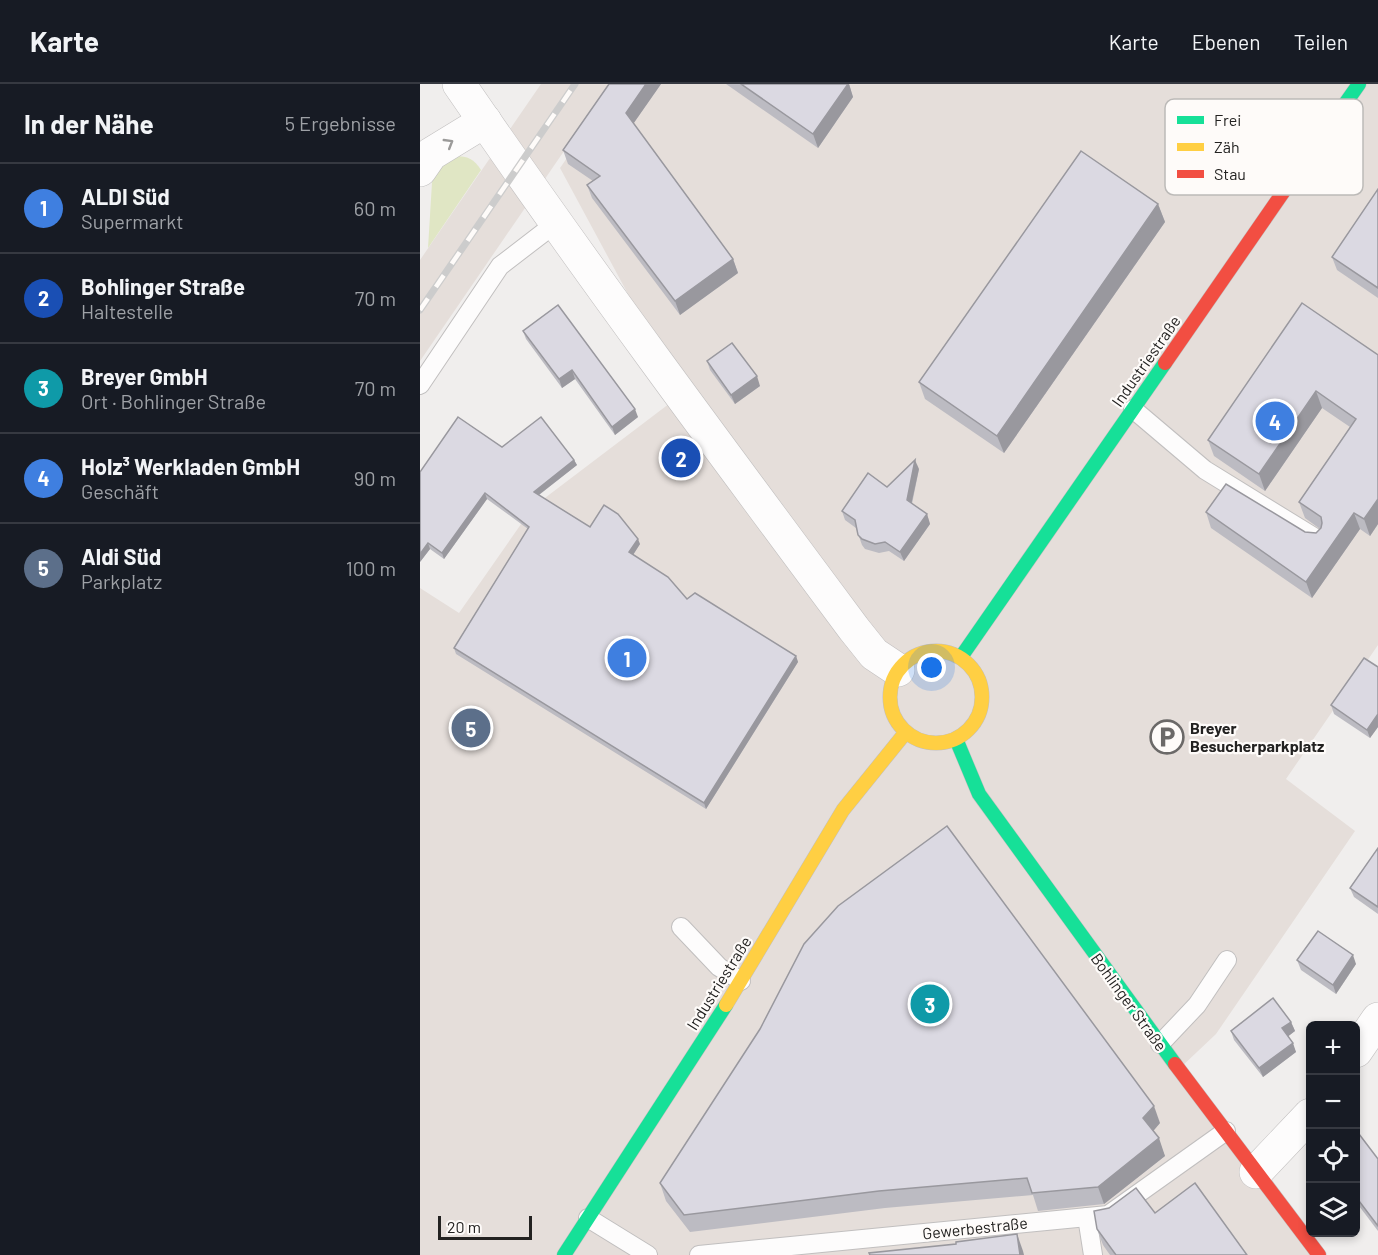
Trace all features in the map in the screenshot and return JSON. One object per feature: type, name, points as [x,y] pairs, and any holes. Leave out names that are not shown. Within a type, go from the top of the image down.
[{"type":"street","points":[[459,84],[718,447],[874,654],[898,670]]},
{"type":"street","name":"Industriestraße","points":[[1349,99],[1359,84]]},
{"type":"street","points":[[420,170],[431,154],[485,121]]},
{"type":"street","name":"Industriestraße","points":[[961,657],[1282,195]]},
{"type":"street","points":[[942,650],[961,657],[976,673],[982,688],[982,703],[978,717],[968,730],[956,739],[930,742],[917,739],[906,732],[892,711],[891,685],[898,670],[915,655],[928,651],[942,650]]},
{"type":"street","name":"Industriestraße","points":[[564,1255],[741,981],[843,810],[906,732]]},
{"type":"street","name":"Bohlinger Straße","points":[[956,739],[979,794],[1160,1044],[1319,1255]]},
{"type":"street","points":[[1360,1045],[1378,1019]]},
{"type":"street","points":[[1256,1172],[1306,1120]]},
{"type":"lane","points":[[420,385],[500,266],[556,223]]},
{"type":"lane","points":[[1133,409],[1205,470],[1317,539]]},
{"type":"lane","points":[[681,927],[719,967],[741,981]]},
{"type":"lane","points":[[1160,1044],[1197,1005],[1227,960]]},
{"type":"lane","name":"Gewerbestraße","points":[[699,1255],[1108,1215],[1226,1131]]},
{"type":"lane","points":[[1087,1217],[1093,1255]]},
{"type":"lane","points":[[588,1218],[648,1255]]},
{"type":"shaded area","points":[[541,84],[610,84],[420,361],[420,260]]},
{"type":"shaded area","points":[[618,84],[1378,84],[1378,645],[1286,779],[1355,831],[1216,1034],[1179,1069],[1319,1255],[420,1255],[420,588],[459,613],[533,507],[682,394],[560,168]]},
{"type":"green space","points":[[455,156],[470,159],[481,170],[428,248],[435,169]]},
{"type":"building","points":[[609,84],[646,84],[626,113],[733,259],[675,301],[587,185],[600,176],[563,150]]},
{"type":"building","points":[[741,84],[848,84],[813,134]]},
{"type":"building","points":[[1081,151],[1158,204],[997,436],[919,382]]},
{"type":"building","points":[[1378,189],[1378,288],[1332,257]]},
{"type":"building","points":[[1302,303],[1378,355],[1378,499],[1364,519],[1354,513],[1306,582],[1206,512],[1226,484],[1305,532],[1316,533],[1321,528],[1321,517],[1299,502],[1356,419],[1316,391],[1259,474],[1208,440]]},
{"type":"building","points":[[558,305],[635,409],[612,427],[572,370],[559,379],[523,331]]},
{"type":"building","points":[[732,343],[757,376],[731,395],[707,361]]},
{"type":"building","points":[[458,417],[502,447],[541,417],[574,460],[534,492],[590,527],[604,505],[618,514],[638,539],[629,552],[668,577],[687,599],[695,593],[796,656],[704,803],[454,648],[529,527],[485,493],[442,553],[428,543],[420,554],[420,472]]},
{"type":"building","points":[[915,460],[907,500],[927,514],[900,552],[885,542],[875,544],[862,539],[858,535],[855,520],[842,511],[868,473],[887,487]]},
{"type":"building","points":[[1364,658],[1378,667],[1378,714],[1367,730],[1331,705]]},
{"type":"building","points":[[947,826],[1154,1106],[1143,1118],[1159,1138],[1098,1187],[1032,1193],[1027,1178],[879,1191],[684,1215],[660,1183],[760,1029],[804,944],[838,906]]},
{"type":"building","points":[[1378,848],[1378,907],[1350,888]]},
{"type":"building","points":[[1318,931],[1353,955],[1333,985],[1297,960]]},
{"type":"building","points":[[1273,998],[1291,1022],[1282,1028],[1293,1043],[1259,1068],[1231,1031]]},
{"type":"building","points":[[1360,1135],[1378,1159],[1378,1226],[1360,1202]]},
{"type":"building","points":[[1195,1183],[1247,1255],[1116,1255],[1097,1229],[1094,1211],[1109,1208],[1136,1188],[1155,1213]]},
{"type":"building","points":[[1017,1234],[1020,1255],[870,1255],[869,1253],[956,1244],[956,1242]]},
{"type":"railway","points":[[420,310],[575,84]]},
{"type":"traffic: fast","points":[[1348,99],[1359,84]]},
{"type":"traffic: fast","points":[[961,657],[1165,363]]},
{"type":"traffic: fast","points":[[956,739],[979,794],[1175,1064]]},
{"type":"traffic: fast","points":[[564,1255],[726,1005]]},
{"type":"traffic: slow","points":[[936,651],[954,654],[969,664],[979,679],[982,697],[979,715],[969,730],[954,740],[936,743],[918,740],[903,730],[893,715],[890,697],[893,679],[903,664],[918,654],[936,651]]},
{"type":"traffic: slow","points":[[726,1005],[843,810],[906,732]]},
{"type":"traffic: jam","points":[[1165,363],[1281,195]]},
{"type":"traffic: jam","points":[[1175,1064],[1319,1255]]},
{"type":"place","name":"Holz³ Werkladen GmbH","points":[[1275,421]]},
{"type":"place","name":"Bohlinger Straße","points":[[681,458]]},
{"type":"place","name":"ALDI Süd","points":[[627,658]]},
{"type":"place","name":"Aldi Süd","points":[[471,728]]},
{"type":"place","name":"Breyer Besucherparkplatz","points":[[1167,737]]},
{"type":"place","name":"Breyer GmbH","points":[[930,1004]]}]
